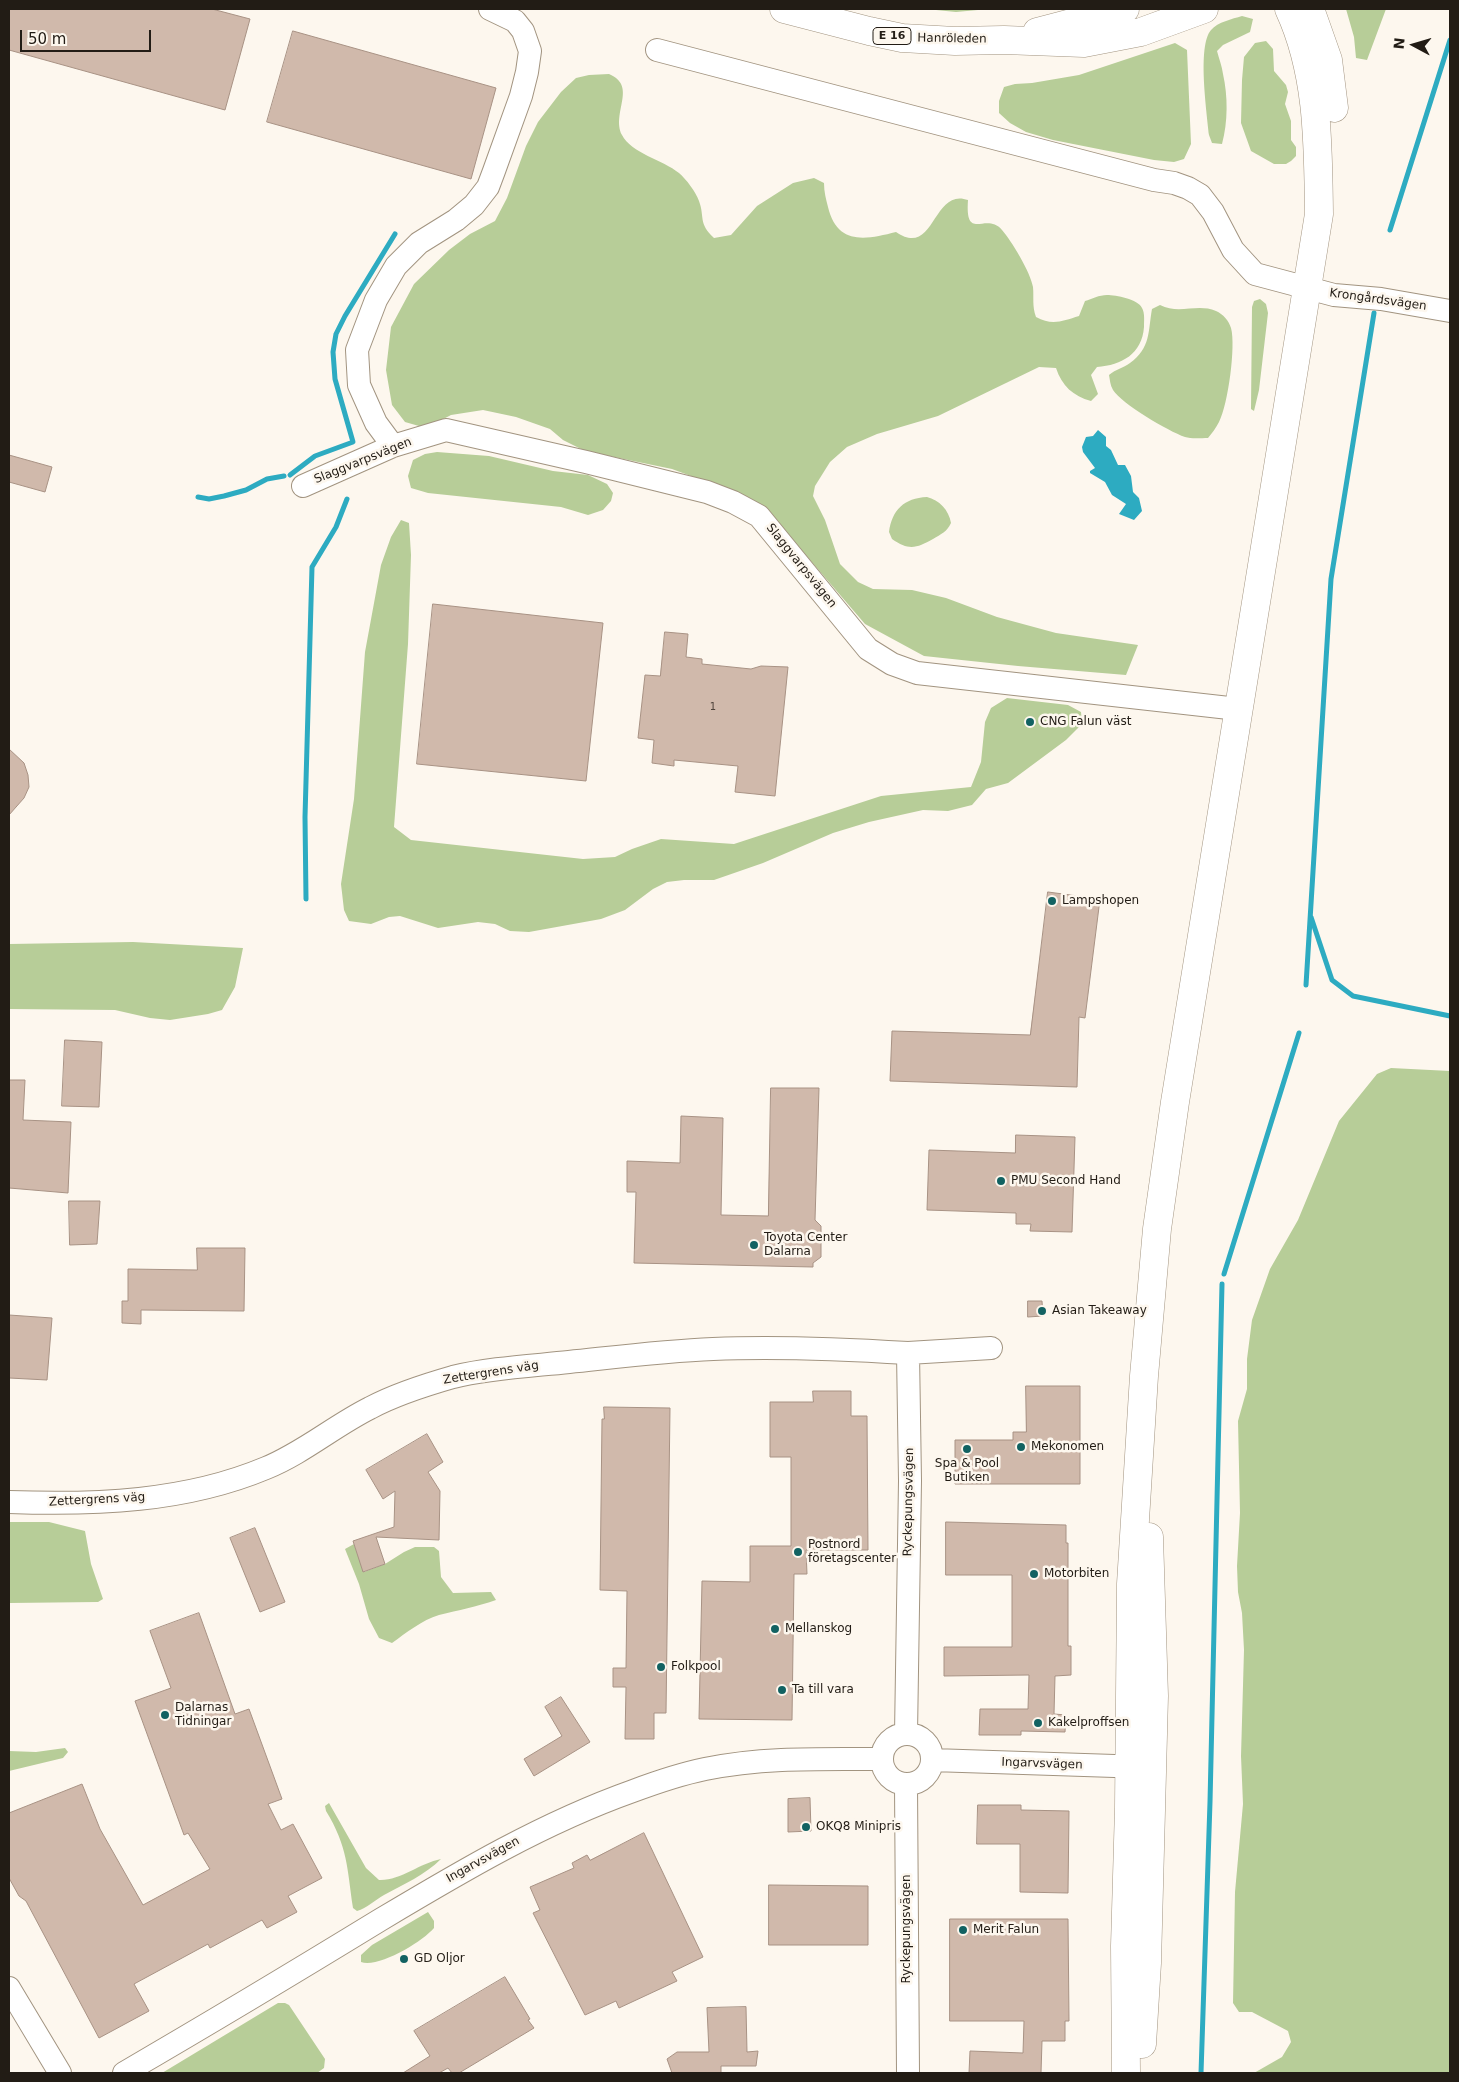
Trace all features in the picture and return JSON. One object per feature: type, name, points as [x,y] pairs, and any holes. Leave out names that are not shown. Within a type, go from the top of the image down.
[{"type":"main road","name":"Hanröleden","points":[[784,9],[902,38],[949,41],[1004,40],[1084,43],[1141,32],[1204,9]]},
{"type":"main road","name":"Hanröleden","points":[[1004,40],[1125,9]]},
{"type":"main road","points":[[1140,2073],[1147,1963],[1131,1584],[1144,1376],[1157,1229],[1175,1102],[1319,214],[1318,130],[1313,85],[1289,9]]},
{"type":"main road","points":[[1310,9],[1328,60],[1335,118],[1335,167],[1329,192],[1319,214]]},
{"type":"main road","points":[[1126,2073],[1125,1946],[1140,1767]]},
{"type":"street","points":[[393,446],[376,423],[359,385],[357,350],[376,300],[396,266],[419,243],[456,220],[474,205],[488,187],[521,96],[528,72],[530,51],[523,30],[515,21],[490,9]]},
{"type":"street","name":"Krongårdsvägen","points":[[657,50],[1188,188],[1200,195],[1213,212],[1232,250],[1255,274],[1334,295],[1381,299],[1450,310]]},
{"type":"street","name":"Slaggvarpsvägen","points":[[303,486],[393,446],[446,430],[655,479],[707,492],[733,502],[759,516],[868,648],[892,664],[916,673],[1238,709]]},
{"type":"street","name":"Zettergrens väg","points":[[9,1502],[110,1501],[189,1492],[265,1469],[294,1454],[369,1408],[408,1391],[455,1377],[520,1367],[697,1350],[825,1348],[908,1353]]},
{"type":"street","points":[[908,1353],[991,1348]]},
{"type":"street","name":"Ryckepungsvägen","points":[[906,1734],[910,1481],[908,1353]]},
{"type":"street","points":[[906,1734],[914,1735],[927,1744],[932,1760],[926,1776],[917,1783],[906,1785],[898,1784],[886,1774],[881,1759],[884,1746],[889,1741],[906,1734]]},
{"type":"street","name":"Ingarvsvägen","points":[[124,2073],[453,1877],[521,1839],[604,1802],[665,1780],[703,1769],[734,1764],[804,1759],[881,1759]]},
{"type":"street","name":"Ingarvsvägen","points":[[932,1760],[1140,1767]]},
{"type":"street","name":"Ryckepungsvägen","points":[[906,1785],[908,2073]]},
{"type":"street","points":[[9,1988],[60,2073]]},
{"type":"green space","points":[[926,9],[989,9],[956,12]]},
{"type":"green space","points":[[1346,9],[1386,9],[1367,60],[1356,58],[1354,37]]},
{"type":"green space","points":[[1242,16],[1253,19],[1250,32],[1223,45],[1217,51],[1225,82],[1226,118],[1222,144],[1212,143],[1209,135],[1205,96],[1204,50],[1211,30],[1225,21]]},
{"type":"green space","points":[[1266,41],[1273,49],[1274,71],[1286,85],[1288,92],[1285,104],[1291,121],[1291,140],[1296,147],[1296,156],[1286,164],[1274,164],[1251,151],[1241,123],[1244,57],[1255,43]]},
{"type":"green space","points":[[1175,43],[1187,50],[1191,144],[1184,159],[1174,162],[1154,160],[1053,140],[1026,132],[1010,123],[999,113],[999,101],[1004,87],[1079,75]]},
{"type":"green space","points":[[609,74],[617,79],[622,86],[623,93],[619,127],[622,135],[632,147],[672,168],[685,179],[698,197],[704,224],[714,238],[731,235],[757,206],[793,183],[814,178],[824,183],[828,207],[832,219],[838,228],[845,234],[854,237],[874,237],[896,232],[909,238],[919,237],[947,203],[956,199],[968,200],[970,220],[978,224],[990,223],[996,225],[1006,235],[1020,257],[1033,287],[1036,317],[1052,322],[1079,316],[1085,301],[1104,295],[1126,298],[1140,305],[1144,315],[1144,327],[1139,344],[1135,351],[1122,361],[1097,367],[1091,375],[1098,394],[1091,401],[1069,389],[1061,380],[1056,368],[1039,367],[938,416],[877,434],[847,447],[830,462],[815,486],[813,496],[825,520],[840,564],[858,582],[873,589],[912,590],[946,598],[997,617],[1056,633],[1138,645],[1126,675],[924,656],[865,624],[767,510],[745,496],[672,469],[585,451],[563,440],[550,429],[516,417],[483,410],[451,415],[426,428],[405,422],[392,405],[386,370],[391,327],[414,284],[449,250],[470,234],[495,221],[507,198],[526,146],[538,122],[561,92],[576,78]]},
{"type":"green space","points":[[1260,299],[1266,304],[1268,313],[1259,390],[1254,411],[1251,409],[1252,307],[1254,301]]},
{"type":"green space","points":[[1160,305],[1174,309],[1202,308],[1216,311],[1230,325],[1232,361],[1228,390],[1219,422],[1208,438],[1187,438],[1177,434],[1126,402],[1118,396],[1111,386],[1109,375],[1130,363],[1142,351],[1147,339],[1152,309]]},
{"type":"green space","points":[[437,452],[489,456],[553,471],[588,475],[607,484],[613,493],[611,501],[603,510],[588,515],[561,507],[428,493],[411,488],[408,476],[413,460],[425,454]]},
{"type":"green space","points":[[927,497],[939,503],[946,510],[951,523],[948,529],[933,539],[913,547],[908,547],[892,539],[889,532],[896,512],[912,500]]},
{"type":"green space","points":[[401,520],[409,523],[411,555],[408,644],[394,827],[411,840],[583,859],[615,857],[661,839],[734,844],[881,796],[971,787],[981,762],[985,722],[991,708],[1007,698],[1068,705],[1081,712],[1082,724],[1066,740],[1008,783],[986,789],[972,805],[948,811],[923,810],[869,822],[833,833],[763,863],[714,880],[667,882],[653,889],[625,910],[601,919],[529,932],[510,931],[495,924],[478,922],[438,928],[400,916],[389,917],[371,924],[349,921],[344,910],[341,884],[354,799],[365,652],[381,565],[391,537]]},
{"type":"green space","points":[[133,942],[243,948],[235,987],[222,1010],[170,1020],[150,1018],[115,1010],[9,1009],[9,944]]},
{"type":"green space","points":[[1391,1068],[1450,1071],[1450,2073],[1254,2073],[1282,2057],[1291,2042],[1288,2031],[1252,2012],[1239,2012],[1233,2003],[1235,1892],[1243,1804],[1241,1756],[1244,1650],[1237,1566],[1240,1513],[1238,1421],[1247,1389],[1247,1359],[1252,1320],[1270,1269],[1298,1220],[1339,1121],[1377,1074]]},
{"type":"green space","points":[[9,1522],[49,1522],[85,1531],[91,1564],[103,1599],[98,1602],[9,1603]]},
{"type":"green space","points":[[354,1544],[364,1572],[385,1564],[415,1547],[434,1547],[439,1551],[441,1577],[453,1593],[491,1592],[496,1600],[433,1617],[414,1627],[392,1643],[379,1638],[369,1619],[359,1584],[345,1549]]},
{"type":"green space","points":[[65,1748],[68,1752],[63,1758],[9,1771],[9,1751],[36,1752]]},
{"type":"green space","points":[[329,1803],[366,1868],[379,1880],[395,1878],[441,1859],[421,1875],[357,1911],[353,1908],[343,1847],[326,1811],[325,1806]]},
{"type":"green space","points":[[428,1912],[434,1921],[434,1928],[420,1940],[389,1958],[369,1963],[361,1962],[361,1955],[372,1945]]},
{"type":"green space","points":[[278,2003],[289,2005],[325,2059],[324,2068],[317,2073],[162,2073]]},
{"type":"water","points":[[1098,430],[1106,437],[1106,446],[1111,450],[1118,465],[1125,465],[1131,476],[1133,492],[1139,498],[1142,511],[1134,520],[1119,514],[1126,504],[1112,495],[1105,482],[1090,473],[1095,468],[1083,452],[1082,447],[1086,437],[1093,436]]},
{"type":"building","points":[[9,9],[212,9],[250,19],[225,110],[9,50]]},
{"type":"building","points":[[293,31],[496,88],[471,179],[267,122]]},
{"type":"building","points":[[9,455],[52,467],[45,492],[9,482]]},
{"type":"building","points":[[433,604],[603,623],[586,781],[417,764]]},
{"type":"building","points":[[665,632],[688,634],[686,657],[702,659],[702,664],[751,669],[761,666],[788,667],[775,796],[735,792],[738,766],[674,760],[674,766],[652,763],[654,740],[638,738],[645,675],[660,676]]},
{"type":"building","points":[[9,749],[24,763],[29,787],[24,798],[9,815]]},
{"type":"building","points":[[1048,892],[1100,899],[1085,1018],[1079,1017],[1077,1087],[890,1081],[892,1031],[1030,1035]]},
{"type":"building","points":[[65,1040],[102,1042],[99,1107],[62,1106]]},
{"type":"building","points":[[9,1080],[25,1080],[23,1120],[71,1122],[68,1193],[9,1188]]},
{"type":"building","points":[[771,1088],[819,1088],[815,1220],[821,1226],[821,1257],[813,1263],[813,1267],[634,1263],[636,1192],[627,1192],[627,1161],[680,1163],[681,1116],[723,1118],[721,1215],[768,1216]]},
{"type":"building","name":"PMU Second Hand","points":[[1016,1135],[1075,1137],[1072,1232],[1030,1231],[1031,1224],[1016,1224],[1016,1213],[927,1210],[929,1150],[1015,1153]]},
{"type":"building","points":[[69,1201],[100,1201],[97,1244],[70,1245]]},
{"type":"building","points":[[197,1248],[245,1248],[244,1311],[141,1310],[141,1324],[122,1323],[122,1301],[128,1301],[128,1269],[197,1270]]},
{"type":"building","name":"Asian Takeaway","points":[[1028,1301],[1042,1301],[1043,1316],[1028,1317]]},
{"type":"building","points":[[9,1315],[52,1318],[47,1380],[9,1378]]},
{"type":"building","points":[[1026,1386],[1080,1386],[1080,1484],[955,1484],[955,1440],[1013,1440],[1013,1432],[1026,1432]]},
{"type":"building","points":[[813,1391],[851,1391],[851,1416],[867,1416],[868,1550],[806,1550],[807,1574],[794,1574],[792,1720],[699,1719],[702,1581],[750,1582],[750,1546],[791,1546],[791,1457],[770,1457],[770,1402],[813,1402]]},
{"type":"building","points":[[604,1407],[670,1408],[666,1713],[654,1713],[654,1739],[625,1739],[626,1687],[613,1687],[613,1668],[626,1668],[627,1591],[600,1590],[602,1419],[604,1419]]},
{"type":"building","points":[[427,1434],[443,1462],[428,1472],[440,1491],[439,1540],[376,1537],[385,1564],[363,1572],[353,1541],[394,1527],[395,1491],[383,1499],[366,1470]]},
{"type":"building","points":[[946,1522],[1066,1525],[1066,1543],[1068,1543],[1068,1646],[1071,1646],[1071,1675],[1055,1676],[1054,1714],[1066,1715],[1065,1732],[1021,1731],[1021,1735],[979,1735],[980,1709],[1028,1709],[1029,1675],[944,1676],[944,1647],[1012,1647],[1012,1575],[946,1575]]},
{"type":"building","points":[[255,1528],[285,1602],[260,1612],[230,1538]]},
{"type":"building","points":[[199,1613],[235,1714],[249,1709],[282,1799],[268,1804],[281,1830],[293,1824],[322,1878],[288,1896],[297,1912],[267,1928],[262,1920],[210,1948],[208,1944],[134,1984],[149,2011],[99,2038],[26,1901],[19,1896],[9,1878],[9,1813],[82,1784],[100,1829],[143,1905],[210,1869],[188,1833],[184,1835],[135,1701],[171,1688],[150,1631]]},
{"type":"building","points":[[561,1697],[590,1742],[534,1776],[524,1759],[562,1736],[545,1707]]},
{"type":"building","points":[[810,1798],[811,1831],[788,1832],[788,1799]]},
{"type":"building","points":[[978,1805],[1021,1805],[1021,1810],[1069,1811],[1068,1893],[1020,1892],[1020,1844],[977,1844]]},
{"type":"building","points":[[644,1833],[703,1957],[672,1972],[677,1981],[619,2008],[616,2001],[585,2015],[533,1913],[540,1910],[530,1887],[574,1868],[572,1863],[587,1855],[590,1860]]},
{"type":"building","points":[[769,1885],[868,1886],[868,1945],[769,1945]]},
{"type":"building","points":[[950,1919],[1068,1919],[1069,2021],[1065,2021],[1065,2041],[1042,2041],[1041,2073],[969,2073],[970,2051],[1023,2053],[1024,2021],[950,2021]]},
{"type":"building","points":[[505,1977],[534,2028],[459,2073],[452,2073],[448,2068],[439,2073],[403,2073],[430,2056],[414,2031]]},
{"type":"building","points":[[746,2007],[747,2052],[758,2051],[756,2066],[721,2066],[721,2073],[672,2073],[667,2059],[677,2052],[709,2052],[707,2008]]},
{"type":"waterway","points":[[1390,230],[1450,40]]},
{"type":"waterway","points":[[290,475],[315,456],[353,442],[335,379],[333,352],[336,334],[395,234]]},
{"type":"waterway","points":[[1306,985],[1331,579],[1374,313]]},
{"type":"waterway","points":[[198,497],[209,499],[224,496],[246,490],[267,479],[284,476]]},
{"type":"waterway","points":[[306,899],[305,817],[312,567],[336,527],[347,499]]},
{"type":"waterway","points":[[1311,917],[1332,980],[1353,996],[1450,1016]]},
{"type":"waterway","points":[[1224,1274],[1299,1033]]},
{"type":"waterway","points":[[1201,2073],[1210,1802],[1222,1284]]},
{"type":"place","name":"CNG Falun väst","points":[[1030,722]]},
{"type":"place","name":"Lampshopen","points":[[1052,901]]},
{"type":"place","name":"PMU Second Hand","points":[[1001,1181]]},
{"type":"place","name":"Toyota Center Dalarna","points":[[754,1245]]},
{"type":"place","name":"Asian Takeaway","points":[[1042,1311]]},
{"type":"place","name":"Mekonomen","points":[[1021,1447]]},
{"type":"place","name":"Spa & Pool Butiken","points":[[967,1449]]},
{"type":"place","name":"Postnord företagscenter","points":[[798,1552]]},
{"type":"place","name":"Motorbiten","points":[[1034,1574]]},
{"type":"place","name":"Mellanskog","points":[[775,1629]]},
{"type":"place","name":"Folkpool","points":[[661,1667]]},
{"type":"place","name":"Ta till vara","points":[[782,1690]]},
{"type":"place","name":"Dalarnas Tidningar","points":[[165,1715]]},
{"type":"place","name":"Kakelproffsen","points":[[1038,1723]]},
{"type":"place","name":"OKQ8 Minipris","points":[[806,1827]]},
{"type":"place","name":"Merit Falun","points":[[963,1930]]},
{"type":"place","name":"GD Oljor","points":[[404,1959]]}]
